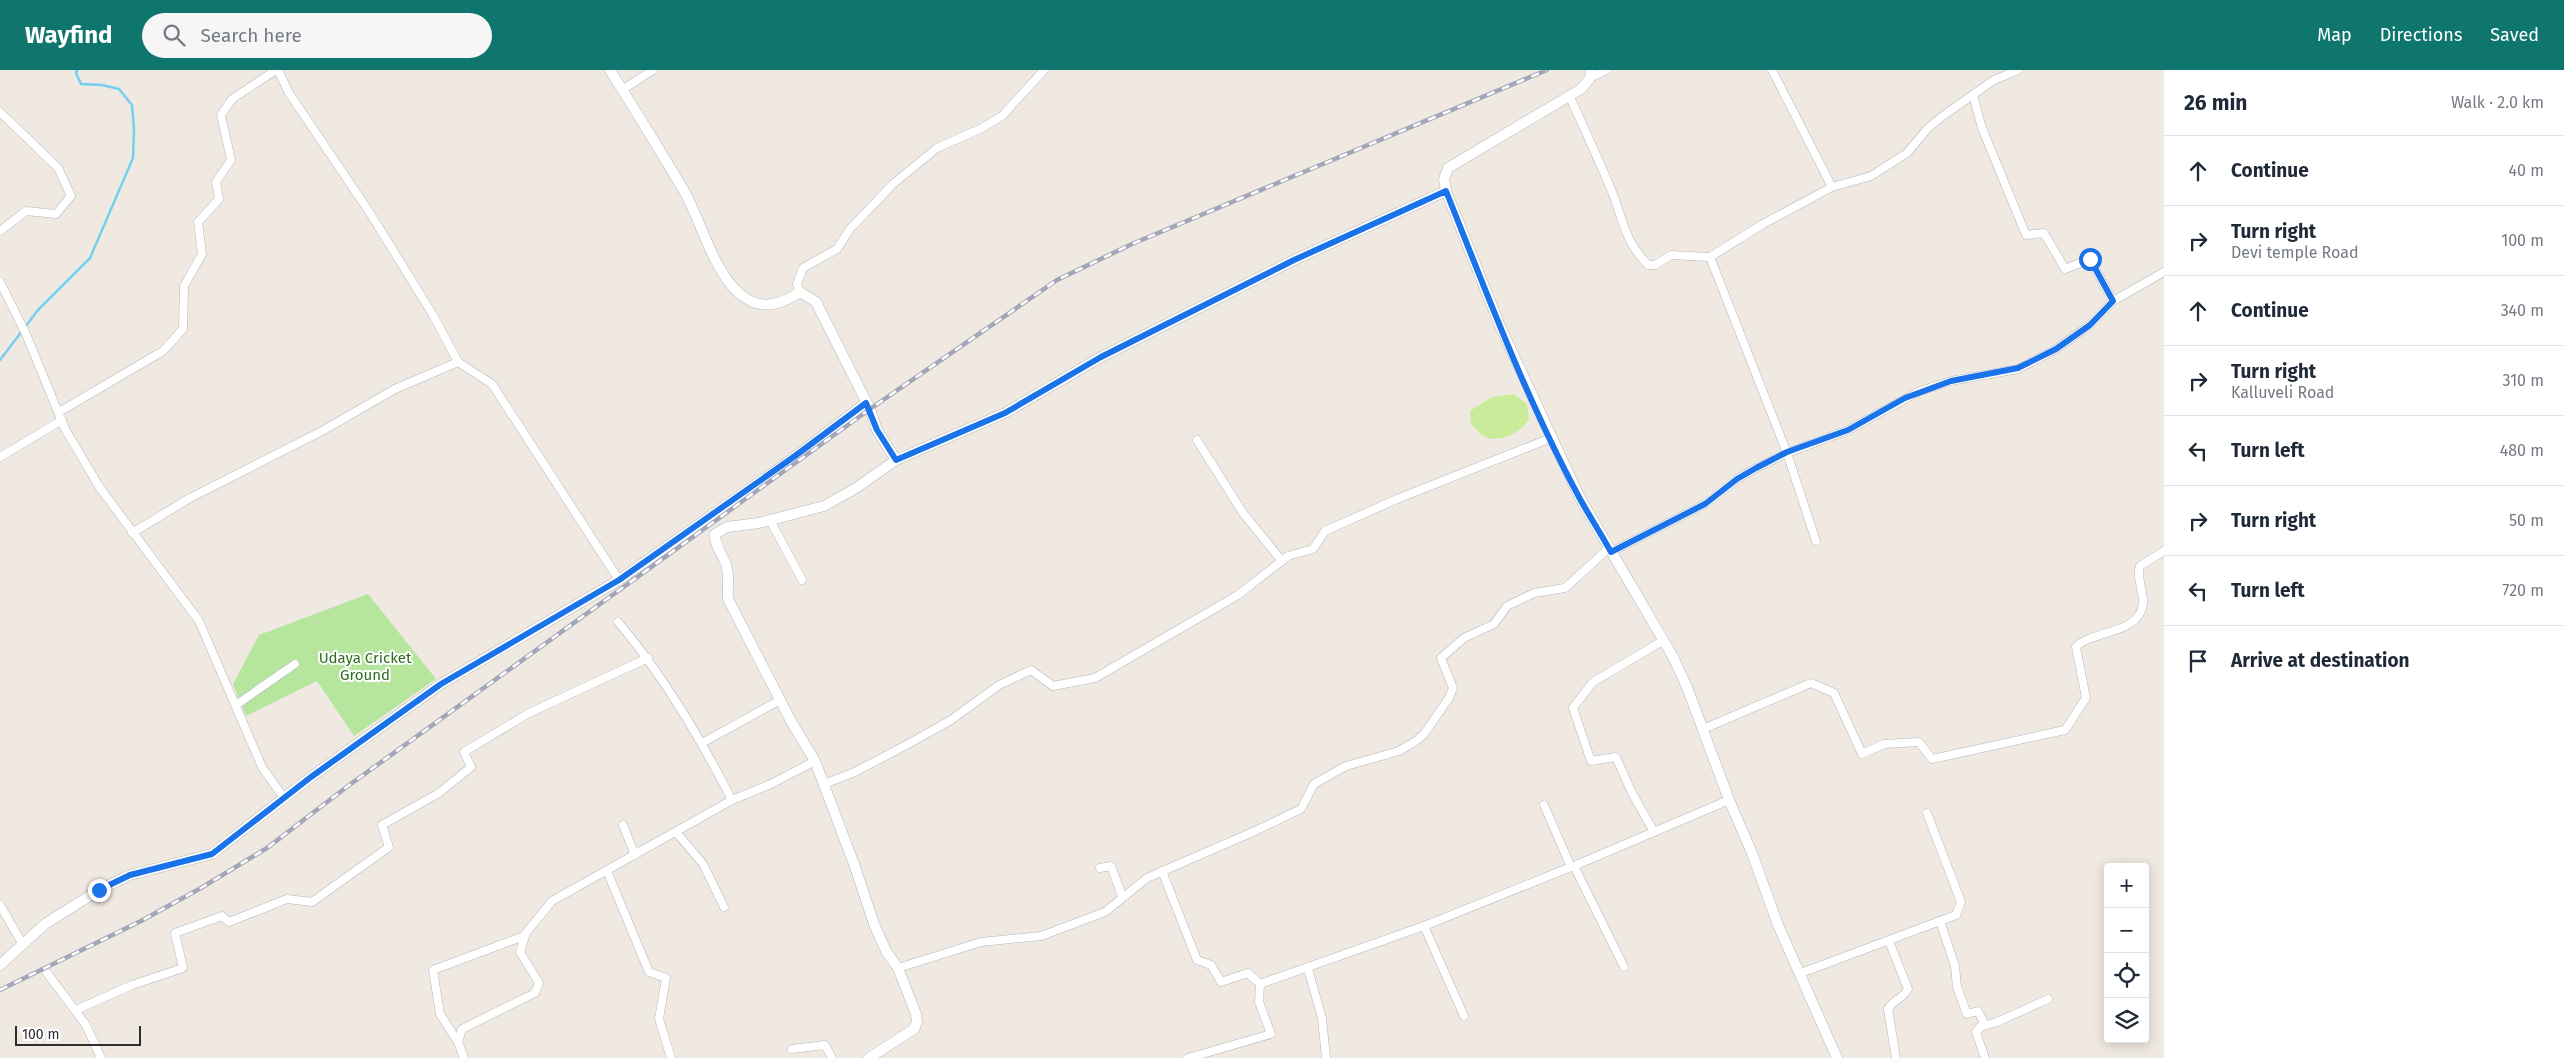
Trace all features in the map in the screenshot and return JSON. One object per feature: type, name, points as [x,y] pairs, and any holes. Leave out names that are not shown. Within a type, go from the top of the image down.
[{"type":"street","points":[[0,457],[60,416],[163,351],[183,329],[184,286],[202,254],[198,222],[220,199],[216,182],[231,160],[221,116],[232,99],[277,70],[434,315],[458,362],[492,384],[619,580]]},
{"type":"street","points":[[610,70],[685,193],[730,284],[746,299],[769,306],[790,299],[800,292]]},
{"type":"street","points":[[622,90],[653,70]]},
{"type":"street","points":[[896,460],[877,430],[866,403],[816,302],[800,292],[797,284],[803,268],[837,249],[850,230],[893,184],[937,148],[982,128],[1002,116],[1044,70]]},
{"type":"street","points":[[1607,70],[1591,74],[1581,89],[1448,168],[1444,179],[1446,191],[1500,326],[1580,498],[1664,640],[1684,682],[1729,800],[1752,853],[1778,925],[1837,1058]]},
{"type":"street","points":[[1772,70],[1832,187]]},
{"type":"street","points":[[1569,96],[1597,154],[1619,209],[1625,235],[1634,250],[1648,265],[1655,265],[1670,255],[1710,257],[1763,224],[1832,187],[1871,176],[1908,153],[1928,128],[1973,95],[1994,80],[2018,70]]},
{"type":"street","points":[[1973,95],[1982,128],[2026,235],[2044,233],[2065,269],[2090,259],[2113,301]]},
{"type":"street","points":[[0,112],[58,168],[71,196],[56,214],[26,211],[0,231]]},
{"type":"street","points":[[869,1058],[914,1029],[917,1022],[898,968],[886,951],[874,924],[815,761],[780,700],[728,600],[730,579],[728,570],[714,539],[718,530],[770,520],[824,506],[856,488],[896,460],[1005,413],[1109,353],[1294,260],[1446,191]]},
{"type":"street","points":[[1710,257],[1787,452],[1816,541]]},
{"type":"street","points":[[898,968],[981,942],[1041,936],[1105,912],[1146,878],[1287,817],[1301,809],[1314,784],[1346,766],[1400,751],[1424,734],[1449,698],[1453,688],[1441,658],[1464,638],[1494,624],[1507,606],[1534,593],[1565,588],[1610,550],[1705,504],[1737,479],[1787,452],[1848,430],[1920,392],[1959,379],[2018,368],[2056,349],[2090,325],[2113,301],[2164,272]]},
{"type":"street","points":[[0,282],[26,334],[60,416],[100,488],[132,534],[182,595],[199,621],[262,767],[284,798]]},
{"type":"street","points":[[132,534],[190,498],[324,430],[395,389],[458,362]]},
{"type":"street","points":[[0,965],[45,924],[107,886],[130,875],[212,854],[284,798],[441,684],[619,580],[795,456],[866,403]]},
{"type":"street","points":[[824,784],[855,772],[918,738],[986,697],[999,685],[1031,670],[1053,686],[1095,678],[1238,595],[1288,556],[1313,549],[1325,531],[1551,438]]},
{"type":"street","points":[[1197,440],[1243,513],[1282,561]]},
{"type":"street","points":[[770,520],[802,580]]},
{"type":"street","points":[[1703,729],[1811,683],[1834,693],[1862,754],[1884,744],[1919,742],[1932,759],[2065,730],[2086,698],[2076,647],[2082,641],[2130,623],[2139,615],[2143,604],[2138,574],[2140,566],[2164,551]]},
{"type":"street","points":[[618,622],[648,658],[690,728],[702,743],[732,800]]},
{"type":"street","points":[[1654,832],[1631,791],[1616,757],[1591,761],[1572,708],[1592,682],[1664,640]]},
{"type":"street","points":[[76,1010],[132,985],[184,968],[175,933],[222,916],[229,922],[287,899],[312,902],[388,847],[382,825],[439,793],[471,767],[464,752],[529,714],[648,658]]},
{"type":"street","points":[[236,705],[295,664]]},
{"type":"street","points":[[702,743],[780,700]]},
{"type":"street","points":[[458,1042],[462,1029],[536,993],[539,983],[520,952],[524,936],[552,901],[732,800],[771,784],[815,761]]},
{"type":"street","points":[[1260,984],[1308,969],[1424,926],[1729,800]]},
{"type":"street","points":[[1544,806],[1572,866],[1624,967]]},
{"type":"street","points":[[1801,974],[1956,915],[1961,902],[1927,813]]},
{"type":"street","points":[[623,825],[635,855]]},
{"type":"street","points":[[676,832],[703,864],[724,907]]},
{"type":"street","points":[[1100,868],[1111,866],[1122,896]]},
{"type":"street","points":[[607,871],[649,972],[666,978],[659,1019],[671,1058]]},
{"type":"street","points":[[1162,871],[1197,960],[1211,965],[1221,982],[1248,973],[1260,984]]},
{"type":"street","points":[[0,905],[22,943]]},
{"type":"street","points":[[1940,921],[1955,966],[1957,987],[1967,1014],[1978,1011],[1984,1023],[1976,1032],[1984,1058]]},
{"type":"street","points":[[1424,926],[1464,1016]]},
{"type":"street","points":[[464,1058],[458,1042],[440,1014],[433,970],[524,936]]},
{"type":"street","points":[[1889,941],[1908,988],[1905,994],[1891,1003],[1888,1009],[1896,1058]]},
{"type":"street","points":[[1308,969],[1322,1018],[1326,1058]]},
{"type":"street","points":[[47,973],[86,1025],[101,1058]]},
{"type":"street","points":[[1188,1058],[1271,1034],[1259,1002],[1260,984]]},
{"type":"street","points":[[1980,1026],[1997,1022],[2048,999]]},
{"type":"street","points":[[792,1049],[825,1045],[832,1058]]},
{"type":"green space","points":[[1514,394],[1527,404],[1529,420],[1515,433],[1503,438],[1489,438],[1483,436],[1471,425],[1470,411],[1492,397]]},
{"type":"green space","name":"Udaya Cricket Ground","points":[[368,594],[436,679],[354,736],[317,681],[246,716],[233,684],[259,635]]},
{"type":"waterway","points":[[0,360],[38,310],[90,258],[133,158],[134,129],[132,105],[119,89],[102,85],[81,84],[76,73],[77,70]]},
{"type":"railway","points":[[0,990],[141,921],[201,888],[267,848],[348,786],[870,409],[1057,280],[1132,244],[1547,70]]},
{"type":"route","points":[[99,890],[130,875],[212,854],[242,833],[311,777],[441,684],[535,631],[619,580],[795,456],[866,403],[877,430],[896,460],[924,446],[1005,413],[1056,381],[1101,357],[1294,260],[1446,191],[1500,326],[1551,438],[1580,498],[1611,552],[1705,504],[1737,479],[1756,468],[1787,452],[1810,446],[1848,430],[1905,398],[1951,381],[1974,376],[1994,375],[2018,368],[2056,349],[2090,325],[2113,301],[2090,259]]}]
